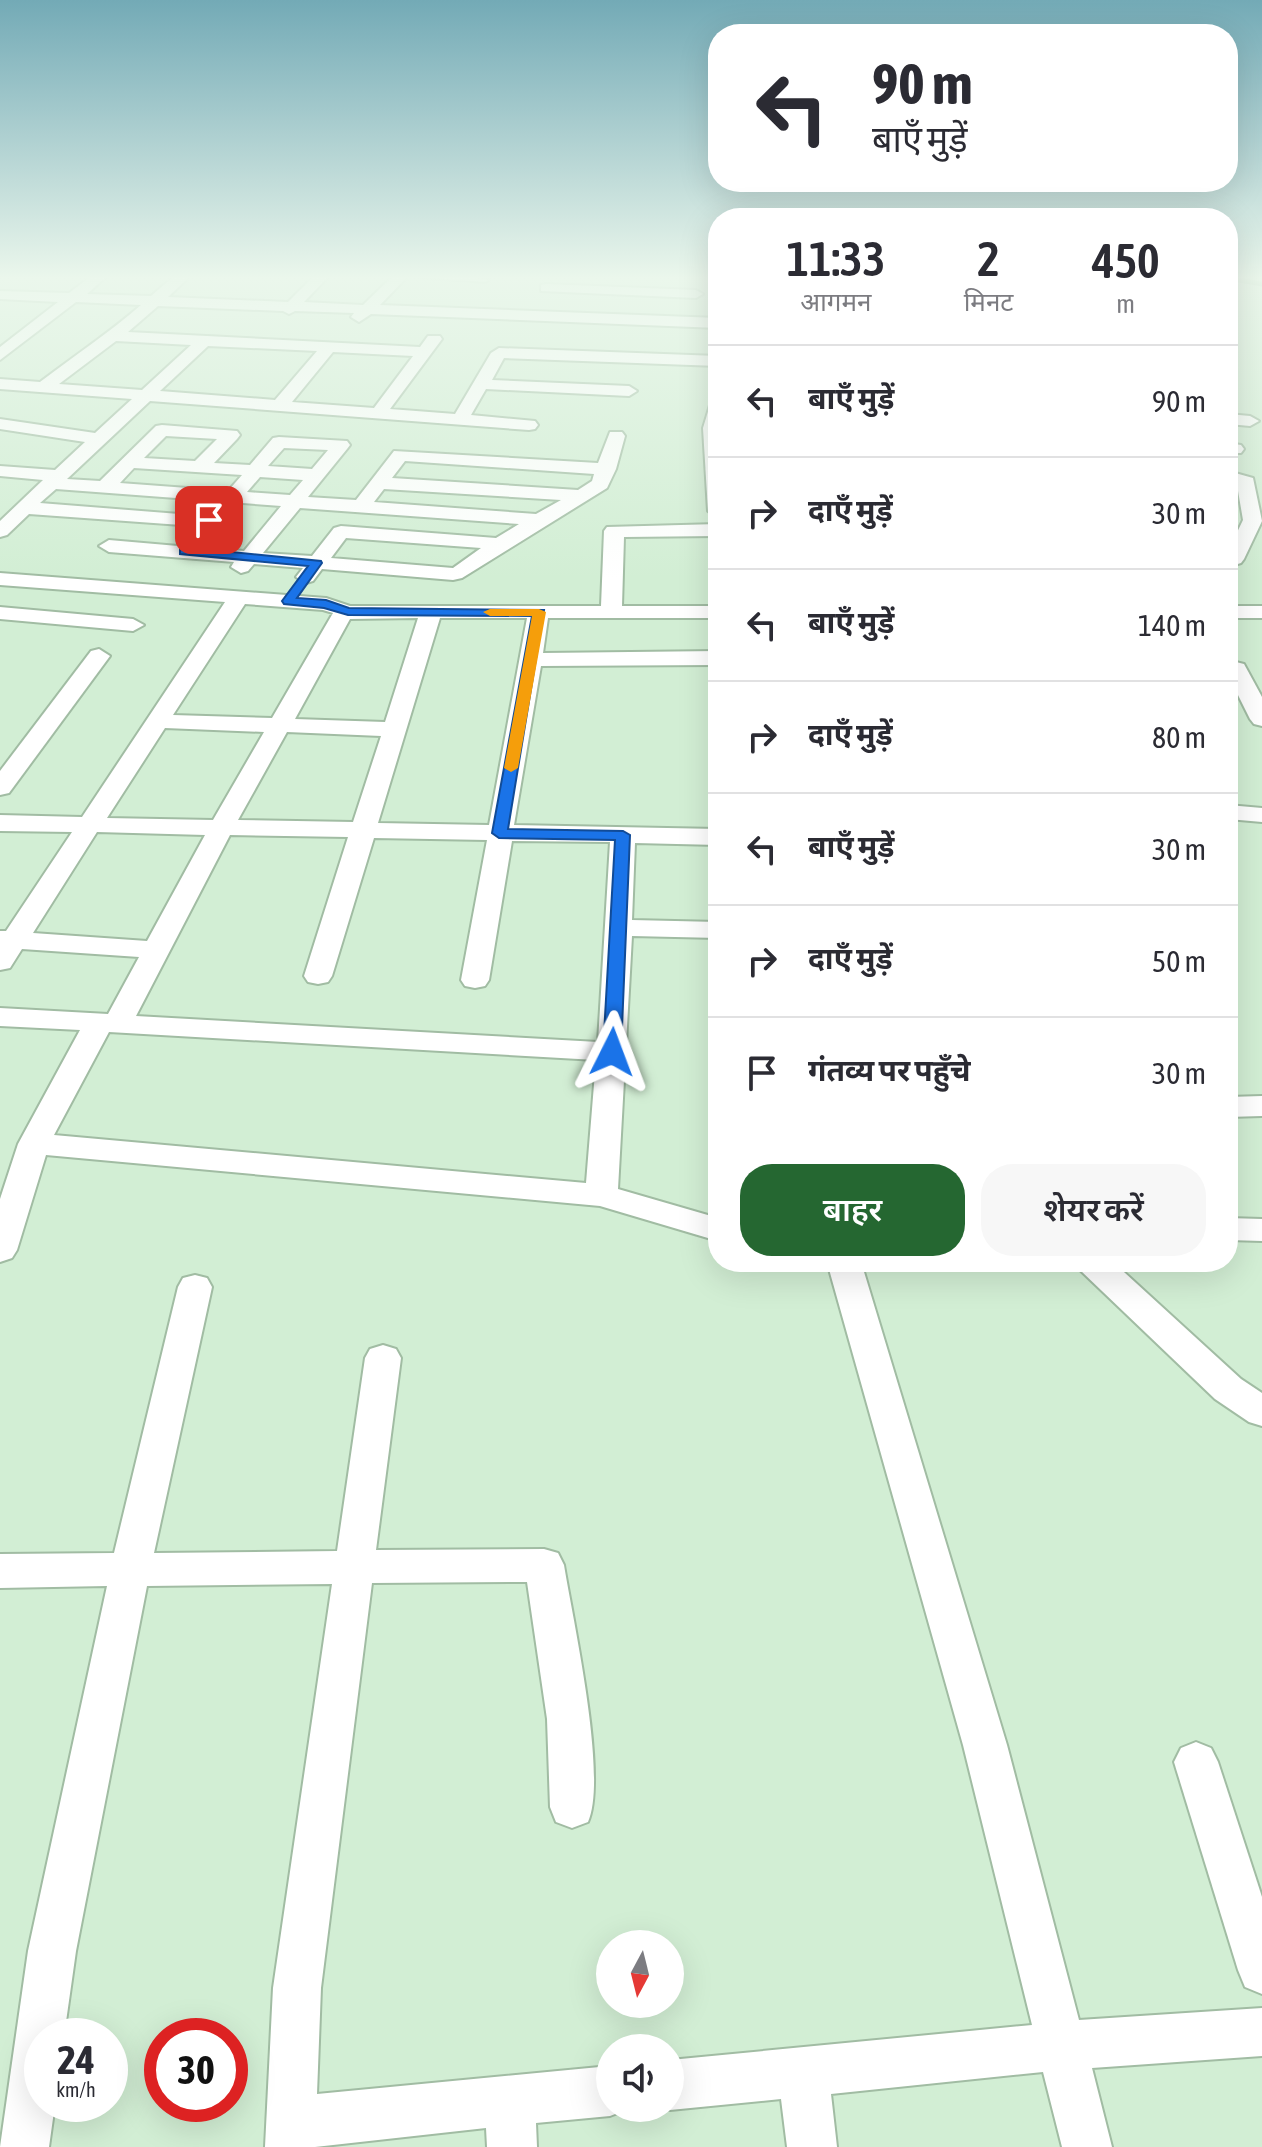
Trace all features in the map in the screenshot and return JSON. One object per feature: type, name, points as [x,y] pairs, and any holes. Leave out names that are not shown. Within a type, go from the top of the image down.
[{"type":"street","points":[[44,387],[56,377]]},
{"type":"street","points":[[0,531],[166,377]]},
{"type":"street","points":[[279,406],[303,377]]},
{"type":"street","points":[[378,414],[406,377]]},
{"type":"street","points":[[459,421],[485,377]]},
{"type":"street","points":[[622,413],[633,377]]},
{"type":"street","points":[[0,384],[529,425]]},
{"type":"street","points":[[481,384],[629,391]]},
{"type":"street","points":[[1238,420],[1250,421]]},
{"type":"street","points":[[4,428],[98,439]]},
{"type":"street","points":[[105,487],[162,430],[231,435],[200,467]]},
{"type":"street","points":[[109,546],[453,574],[462,572],[500,544],[577,495],[600,484],[616,436]]},
{"type":"street","points":[[5,947],[157,721],[226,608],[250,556],[341,445],[282,441],[234,496]]},
{"type":"street","points":[[361,506],[397,457],[406,455],[607,469]]},
{"type":"street","points":[[129,462],[317,475]]},
{"type":"street","points":[[0,471],[105,487],[539,520]]},
{"type":"street","points":[[1238,480],[1246,482],[1253,520],[1238,551]]},
{"type":"street","points":[[379,483],[577,495]]},
{"type":"street","points":[[73,585],[161,491]]},
{"type":"street","points":[[24,508],[210,521],[184,551]]},
{"type":"street","points":[[611,612],[612,533],[618,530],[708,530]]},
{"type":"street","points":[[289,601],[341,532],[500,544]]},
{"type":"street","points":[[5,585],[73,585],[226,608],[289,601],[342,610],[708,612]]},
{"type":"street","points":[[0,1250],[34,1144],[156,950],[342,610]]},
{"type":"street","points":[[318,976],[431,612]]},
{"type":"street","points":[[475,980],[539,612]]},
{"type":"street","points":[[1238,612],[1262,612]]},
{"type":"street","points":[[0,613],[133,625]]},
{"type":"street","points":[[0,788],[99,656]]},
{"type":"street","points":[[531,660],[708,658]]},
{"type":"street","points":[[1238,669],[1262,669]]},
{"type":"street","points":[[1238,679],[1262,719]]},
{"type":"street","points":[[157,721],[394,729]]},
{"type":"street","points":[[1238,813],[1262,815]]},
{"type":"street","points":[[0,823],[708,837]]},
{"type":"street","points":[[601,1195],[623,835]]},
{"type":"street","points":[[618,928],[708,930]]},
{"type":"street","points":[[5,947],[156,950]]},
{"type":"street","points":[[0,1017],[612,1052]]},
{"type":"street","points":[[1238,1107],[1262,1106]]},
{"type":"street","points":[[34,1144],[601,1195],[708,1227]]},
{"type":"street","points":[[1238,1229],[1262,1230]]},
{"type":"street","points":[[847,1272],[969,1687],[1087,2147]]},
{"type":"street","points":[[1103,1272],[1228,1389],[1262,1412]]},
{"type":"street","points":[[24,2147],[52,1951],[130,1571],[195,1287]]},
{"type":"street","points":[[383,1358],[297,1988],[291,2134],[511,2124],[596,2096]]},
{"type":"street","points":[[0,1571],[544,1565],[568,1719],[572,1807]]},
{"type":"street","points":[[1196,1762],[1262,1970]]},
{"type":"street","points":[[684,2084],[1063,2046],[1262,2032]]},
{"type":"street","points":[[803,2072],[812,2147]]},
{"type":"slow traffic","points":[[490,612],[539,612],[511,768]]},
{"type":"route","points":[[209,520],[184,551],[316,563],[289,601],[326,604],[348,612],[539,612],[499,833],[623,835],[612,1052]]}]
